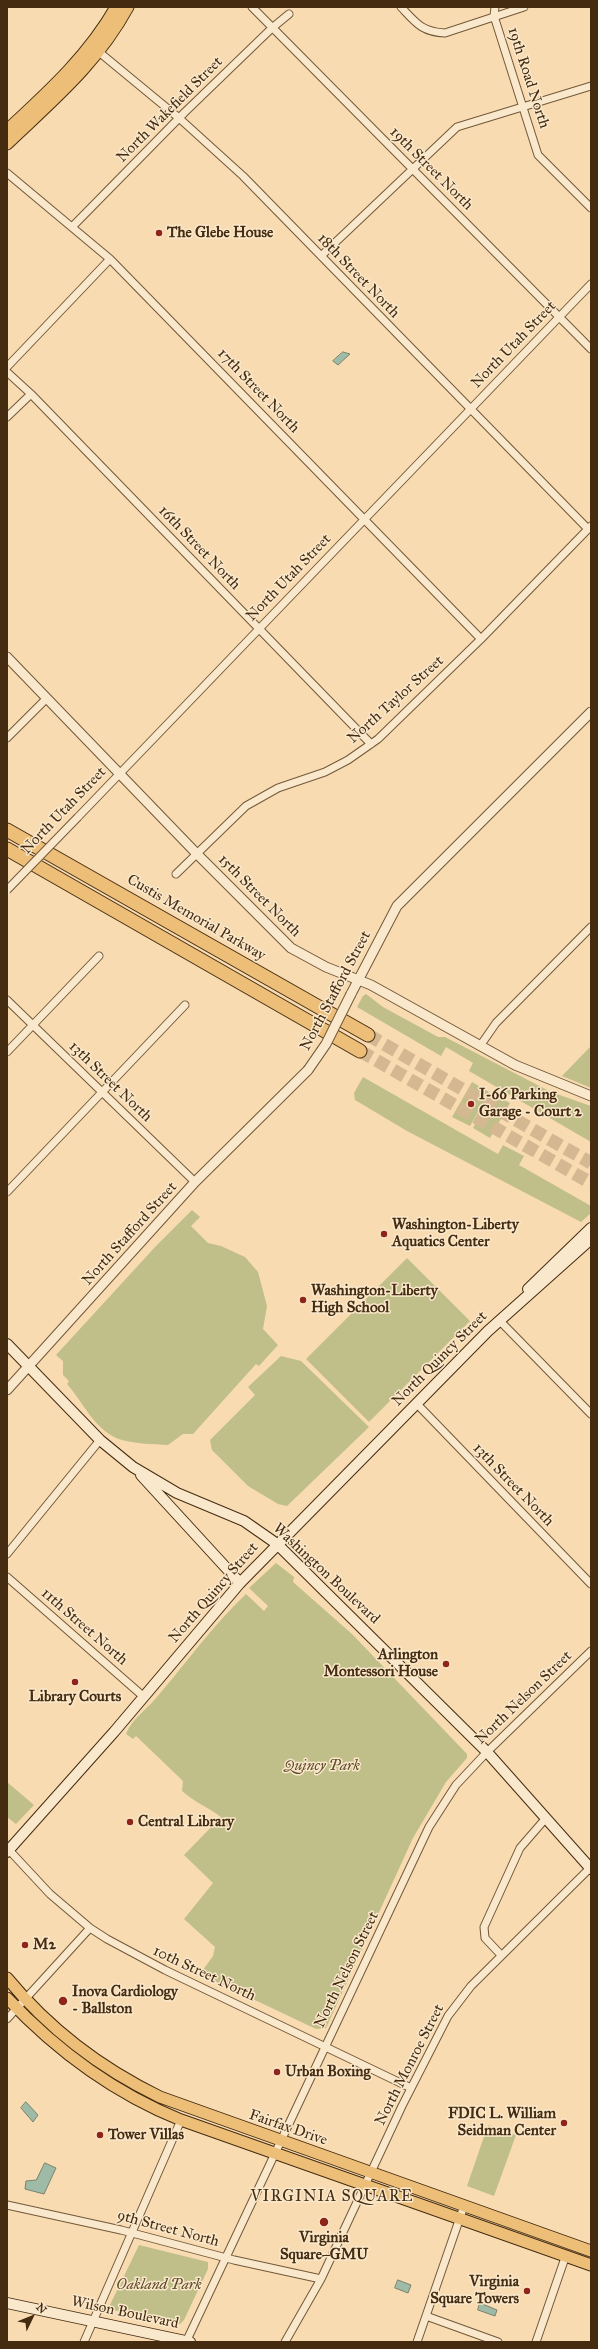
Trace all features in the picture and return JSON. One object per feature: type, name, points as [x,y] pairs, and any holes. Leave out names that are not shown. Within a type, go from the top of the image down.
[{"type":"highway","points":[[7,821],[46,842],[99,881]]},
{"type":"highway","name":"Custis Memorial Parkway","points":[[7,830],[368,1035]]},
{"type":"highway","points":[[7,849],[360,1051]]},
{"type":"main road","points":[[7,130],[69,72],[91,46],[116,7]]},
{"type":"main road","points":[[7,144],[60,96],[99,52],[128,7]]},
{"type":"main road","name":"North Quincy Street","points":[[8,1851],[144,1697],[240,1583],[416,1403],[507,1313],[538,1278],[590,1232]]},
{"type":"main road","name":"Washington Boulevard","points":[[7,1344],[100,1440],[133,1466],[177,1493],[244,1521],[277,1544],[488,1752],[590,1868]]},
{"type":"main road","points":[[133,1466],[240,1583]]},
{"type":"main road","name":"Fairfax Drive","points":[[7,1978],[25,1999],[64,2036],[91,2057],[135,2084],[186,2108],[591,2251]]},
{"type":"main road","name":"Fairfax Drive","points":[[7,1998],[55,2044],[104,2082],[132,2098],[182,2120],[591,2265]]},
{"type":"main road","points":[[182,2120],[186,2108]]},
{"type":"main road","name":"Wilson Boulevard","points":[[7,2303],[187,2342]]},
{"type":"street","name":"19th Street North","points":[[252,7],[558,318],[591,349]]},
{"type":"street","name":"19th Road North","points":[[401,7],[422,29],[434,33],[445,33],[494,16],[538,155],[591,208]]},
{"type":"street","points":[[495,7],[494,16],[524,7]]},
{"type":"street","name":"North Wakefield Street","points":[[72,227],[179,118],[272,28],[289,14]]},
{"type":"street","name":"18th Street North","points":[[99,52],[179,118],[243,176],[469,410],[589,527]]},
{"type":"street","points":[[321,256],[412,168],[457,127],[591,86]]},
{"type":"street","name":"17th Street North","points":[[7,173],[110,259],[481,639]]},
{"type":"street","points":[[7,367],[110,259]]},
{"type":"street","name":"North Utah Street","points":[[7,890],[591,284]]},
{"type":"street","name":"16th Street North","points":[[7,372],[31,394],[371,744]]},
{"type":"street","points":[[7,417],[31,394]]},
{"type":"street","name":"North Taylor Street","points":[[176,874],[246,806],[278,788],[325,772],[371,744],[481,639],[589,527]]},
{"type":"street","name":"15th Street North","points":[[7,657],[197,854],[291,948],[326,967],[358,980],[515,1065],[591,1096]]},
{"type":"street","points":[[7,738],[47,698]]},
{"type":"street","name":"North Stafford Street","points":[[7,1390],[195,1182],[308,1070],[326,1044],[397,906],[591,712]]},
{"type":"street","points":[[480,1046],[496,1023],[591,927]]},
{"type":"street","points":[[7,1052],[99,956]]},
{"type":"street","name":"13th Street North","points":[[7,1000],[195,1182]]},
{"type":"street","points":[[7,1192],[185,1005]]},
{"type":"street","points":[[499,1320],[591,1414]]},
{"type":"street","name":"13th Street North","points":[[416,1403],[591,1584]]},
{"type":"street","points":[[7,1554],[100,1440]]},
{"type":"street","name":"11th Street North","points":[[7,1577],[144,1697]]},
{"type":"street","name":"North Nelson Street","points":[[187,2342],[224,2258],[429,1827],[456,1785],[591,1650]]},
{"type":"street","points":[[501,1955],[485,1938],[484,1927],[520,1848],[546,1818]]},
{"type":"street","name":"10th Street North","points":[[8,1851],[50,1894],[90,1928],[165,1970],[411,2088]]},
{"type":"street","name":"North Monroe Street","points":[[284,2342],[321,2279],[411,2088],[448,2016],[464,1994],[501,1955],[590,1868]]},
{"type":"street","points":[[7,2019],[90,1928]]},
{"type":"street","points":[[84,2342],[182,2120]]},
{"type":"street","name":"9th Street North","points":[[7,2205],[121,2230],[131,2234],[224,2258],[321,2279]]},
{"type":"street","points":[[417,2342],[464,2206]]},
{"type":"street","points":[[536,2342],[566,2256]]},
{"type":"street","points":[[426,2316],[498,2342]]},
{"type":"green space","points":[[366,994],[383,1007],[438,1037],[445,1037],[551,1092],[591,1106],[591,1142],[469,1071],[473,1063],[446,1047],[441,1056],[357,1007],[363,996]]},
{"type":"green space","points":[[591,1046],[591,1088],[562,1076]]},
{"type":"green space","points":[[363,1077],[498,1154],[503,1145],[524,1156],[519,1165],[591,1206],[591,1213],[581,1222],[407,1131],[355,1100],[354,1093]]},
{"type":"green space","name":"I-66 Parking Garage - Court 2","points":[[472,1082],[489,1092],[470,1126],[452,1117]]},
{"type":"green space","points":[[492,1093],[510,1103],[490,1138],[473,1128]]},
{"type":"green space","points":[[192,1210],[200,1217],[191,1226],[208,1243],[221,1246],[245,1257],[258,1272],[267,1306],[263,1329],[278,1345],[259,1366],[256,1364],[193,1434],[183,1434],[168,1445],[122,1440],[105,1431],[97,1424],[67,1384],[69,1381],[63,1375],[63,1361],[56,1355],[156,1246]]},
{"type":"green space","points":[[407,1258],[470,1321],[369,1422],[306,1359]]},
{"type":"green space","points":[[281,1356],[301,1361],[369,1427],[287,1506],[278,1504],[248,1486],[212,1450],[210,1440],[255,1395],[248,1387]]},
{"type":"green space","name":"Quincy Park","points":[[276,1563],[294,1577],[293,1582],[352,1634],[467,1754],[467,1758],[446,1782],[413,1838],[326,2028],[316,2029],[200,1974],[213,1956],[215,1947],[184,1919],[213,1883],[184,1855],[221,1817],[182,1791],[183,1781],[136,1736],[133,1739],[126,1734],[136,1719],[157,1697],[222,1618],[246,1594],[264,1611],[268,1606],[249,1588]]},
{"type":"green space","points":[[7,1782],[34,1805],[16,1824],[7,1817]]},
{"type":"green space","points":[[488,2125],[516,2135],[494,2196],[467,2186]]},
{"type":"green space","name":"Oakland Park","points":[[139,2245],[208,2262],[208,2269],[184,2320],[180,2324],[108,2309]]},
{"type":"shaded area","points":[[343,352],[350,354],[338,365],[333,361]]},
{"type":"shaded area","points":[[26,2102],[38,2115],[33,2122],[21,2108]]},
{"type":"shaded area","points":[[45,2163],[56,2168],[44,2194],[25,2189],[26,2181],[36,2180]]},
{"type":"shaded area","points":[[398,2280],[411,2285],[408,2293],[395,2288]]},
{"type":"shaded area","points":[[480,2303],[497,2310],[495,2316],[478,2310]]},
{"type":"tunnel","points":[[368,1035],[591,1163]]},
{"type":"tunnel","points":[[360,1051],[591,1183]]},
{"type":"place","name":"The Glebe House","points":[[159,233]]},
{"type":"place","name":"I-66 Parking Garage - Court 2","points":[[471,1104]]},
{"type":"place","name":"Washington-Liberty Aquatics Center","points":[[384,1234]]},
{"type":"place","name":"Washington-Liberty High School","points":[[303,1300]]},
{"type":"place","name":"Arlington Montessori House","points":[[446,1664]]},
{"type":"place","name":"Library Courts","points":[[75,1682]]},
{"type":"place","name":"Central Library","points":[[130,1822]]},
{"type":"place","name":"M2","points":[[25,1945]]},
{"type":"place","name":"Inova Cardiology - Ballston","points":[[63,2001]]},
{"type":"place","name":"Urban Boxing","points":[[277,2072]]},
{"type":"place","name":"FDIC L. William Seidman Center","points":[[564,2123]]},
{"type":"place","name":"Tower Villas","points":[[100,2135]]},
{"type":"place","name":"Virginia Square–GMU","points":[[324,2222]]},
{"type":"place","name":"Virginia Square Towers","points":[[527,2291]]},
{"type":"district","name":"VIRGINIA SQUARE","points":[[332,2197]]}]
